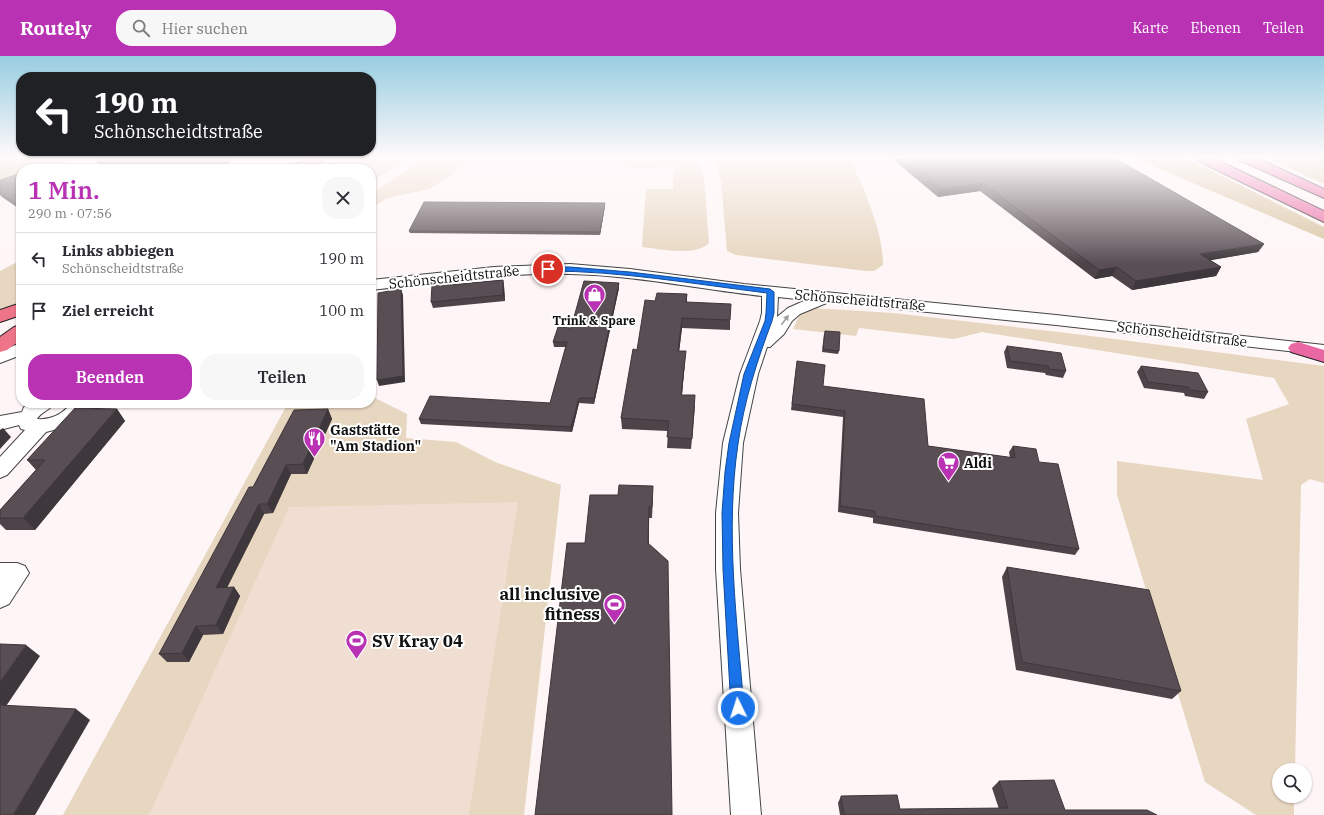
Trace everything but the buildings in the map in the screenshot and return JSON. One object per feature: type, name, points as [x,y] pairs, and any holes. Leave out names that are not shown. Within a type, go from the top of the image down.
[{"type":"highway","points":[[1274,192],[1324,217]]},
{"type":"highway","points":[[1298,348],[1324,356]]},
{"type":"main road","points":[[0,317],[16,310]]},
{"type":"main road","points":[[0,329],[16,326]]},
{"type":"main road","points":[[0,346],[16,334]]},
{"type":"street","name":"Schönscheidtstraße","points":[[376,284],[494,272],[570,269],[630,274],[770,292],[1064,320],[1324,350]]},
{"type":"street","points":[[746,815],[728,569],[727,513],[733,443],[748,374],[766,330],[770,313],[770,292]]},
{"type":"street","points":[[759,349],[778,330],[785,318],[794,311],[809,304],[834,298]]},
{"type":"street","points":[[0,358],[16,350]]},
{"type":"street","points":[[0,470],[33,422],[36,408]]},
{"type":"street","points":[[0,423],[33,422],[52,425],[65,420],[76,408]]},
{"type":"street","points":[[0,573],[17,574],[0,597]]},
{"type":"shaded area","points":[[376,192],[414,192],[387,198],[376,204]]},
{"type":"shaded area","points":[[646,192],[705,192],[709,243],[695,250],[686,251],[642,247]]},
{"type":"shaded area","points":[[722,192],[864,192],[872,210],[880,238],[883,265],[874,271],[866,271],[736,255],[727,251]]},
{"type":"shaded area","points":[[1215,192],[1255,192],[1324,227],[1324,239]]},
{"type":"shaded area","points":[[16,263],[16,305],[0,311],[0,271]]},
{"type":"shaded area","points":[[812,308],[893,313],[1067,333],[1324,366],[1324,483],[1310,479],[1301,485],[1295,763],[1272,763],[1272,803],[1294,803],[1294,815],[1256,815],[1205,782],[1117,495],[1117,461],[1263,480],[1246,419],[1289,404],[1274,378],[982,332],[954,339],[859,328],[856,336],[793,329],[800,314]]},
{"type":"shaded area","points":[[376,398],[407,414],[406,438],[456,442],[495,462],[561,485],[524,815],[63,815],[285,408],[376,408]]},
{"type":"shaded area","name":"SV Kray 04","points":[[518,502],[469,815],[149,815],[289,507]]},
{"type":"place","name":"Trink & Spare","points":[[594,314]]},
{"type":"place","name":"Gaststätte \"Am Stadion\"","points":[[314,458]]},
{"type":"place","name":"Aldi","points":[[949,482]]},
{"type":"place","name":"all inclusive fitness","points":[[615,624]]},
{"type":"place","name":"SV Kray 04","points":[[356,660]]},
{"type":"route","points":[[548,269],[602,271],[770,292],[770,313],[766,330],[748,374],[733,443],[730,472],[727,513],[728,569],[738,708]]}]
